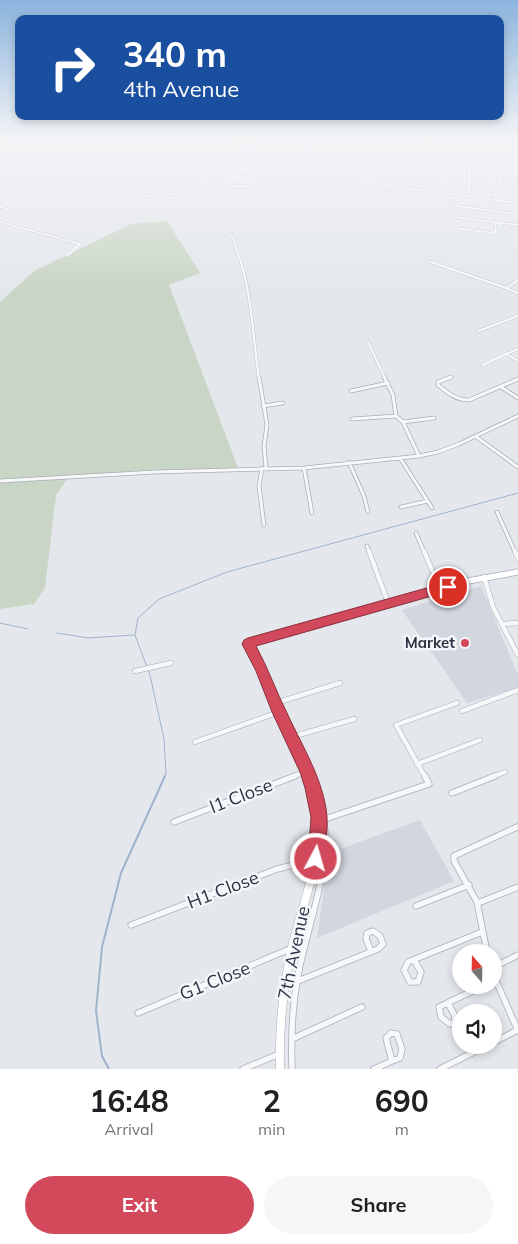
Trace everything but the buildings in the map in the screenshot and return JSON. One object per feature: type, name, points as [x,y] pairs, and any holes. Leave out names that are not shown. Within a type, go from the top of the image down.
[{"type":"main road","points":[[388,603],[484,577],[518,572]]},
{"type":"main road","name":"7th Avenue","points":[[280,1069],[281,1020],[292,948],[316,859],[319,817],[308,771],[279,712],[263,670],[248,644],[388,603]]},
{"type":"street","points":[[138,197],[182,193],[181,190]]},
{"type":"street","points":[[211,190],[213,195]]},
{"type":"street","points":[[358,194],[361,190]]},
{"type":"street","points":[[383,201],[387,190]]},
{"type":"street","points":[[408,190],[518,203],[517,214],[449,206]]},
{"type":"street","points":[[469,190],[469,197]]},
{"type":"street","points":[[496,190],[496,201]]},
{"type":"street","points":[[0,207],[8,209],[0,215]]},
{"type":"street","points":[[455,216],[518,225]]},
{"type":"street","points":[[0,222],[80,244],[67,256]]},
{"type":"street","points":[[455,228],[492,233],[496,232],[495,222]]},
{"type":"street","points":[[231,235],[230,237],[240,257],[251,312],[267,427],[264,446],[264,468],[259,486],[264,526]]},
{"type":"street","points":[[431,262],[518,293]]},
{"type":"street","points":[[506,288],[518,280]]},
{"type":"street","points":[[478,331],[518,316]]},
{"type":"street","points":[[368,342],[393,395],[396,416],[403,422],[420,456]]},
{"type":"street","points":[[482,365],[518,349]]},
{"type":"street","points":[[506,354],[518,361]]},
{"type":"street","points":[[451,377],[438,382],[438,385],[456,399],[463,400],[469,400],[518,379]]},
{"type":"street","points":[[351,391],[388,383]]},
{"type":"street","points":[[501,387],[518,398]]},
{"type":"street","points":[[263,406],[283,403]]},
{"type":"street","points":[[352,419],[396,416]]},
{"type":"street","points":[[0,481],[155,472],[304,468],[420,456],[438,452],[518,416]]},
{"type":"street","points":[[403,422],[434,418]]},
{"type":"street","points":[[475,436],[518,467]]},
{"type":"street","points":[[400,458],[432,508]]},
{"type":"street","points":[[349,462],[364,496],[368,512]]},
{"type":"street","points":[[304,468],[312,514]]},
{"type":"street","points":[[402,508],[428,501]]},
{"type":"street","points":[[497,512],[518,558]]},
{"type":"street","points":[[416,533],[440,589]]},
{"type":"street","points":[[368,546],[388,603]]},
{"type":"street","points":[[484,577],[494,607],[518,654]]},
{"type":"street","points":[[502,624],[518,623]]},
{"type":"street","points":[[136,671],[171,663]]},
{"type":"street","points":[[263,670],[295,736],[317,790],[325,819],[322,870],[298,981],[292,1039],[292,1069]]},
{"type":"street","points":[[279,702],[340,683]]},
{"type":"street","points":[[462,712],[518,690]]},
{"type":"street","points":[[325,819],[429,784],[396,725],[457,703]]},
{"type":"street","points":[[195,742],[279,712]]},
{"type":"street","points":[[295,736],[354,719]]},
{"type":"street","points":[[417,764],[480,740]]},
{"type":"street","name":"I1 Close","points":[[174,822],[308,771]]},
{"type":"street","points":[[452,794],[505,772]]},
{"type":"street","points":[[486,944],[478,904],[469,884],[454,860],[454,856],[516,827]]},
{"type":"street","name":"H1 Close","points":[[132,925],[277,869],[316,859]]},
{"type":"street","points":[[416,906],[469,884]]},
{"type":"street","points":[[478,904],[518,887]]},
{"type":"street","points":[[414,960],[482,932]]},
{"type":"street","name":"G1 Close","points":[[138,1013],[292,948]]},
{"type":"street","points":[[298,981],[371,951]]},
{"type":"street","points":[[502,963],[518,955]]},
{"type":"street","points":[[448,1003],[466,994]]},
{"type":"street","points":[[501,994],[518,1030],[502,1038]]},
{"type":"street","points":[[292,1039],[362,1007]]},
{"type":"street","points":[[244,1069],[279,1054]]},
{"type":"street","points":[[440,1069],[470,1054]]},
{"type":"street","points":[[374,1069],[392,1062]]},
{"type":"shaded area","name":"Market","points":[[481,586],[518,675],[518,688],[467,703],[402,610]]},
{"type":"shaded area","points":[[420,820],[454,881],[317,938],[329,853]]},
{"type":"green space","points":[[167,221],[200,273],[169,285],[238,468],[68,478],[56,495],[45,588],[34,604],[0,609],[0,302],[34,271],[131,224]]},
{"type":"waterway","points":[[164,777],[166,774],[164,739],[150,675],[135,635],[138,618],[159,599],[227,572],[518,493]]},
{"type":"waterway","points":[[0,623],[28,629]]},
{"type":"waterway","points":[[57,633],[88,638],[134,635]]},
{"type":"waterway","points":[[109,1069],[102,1056],[96,1011],[102,947],[121,873],[165,776]]},
{"type":"place","name":"Market","points":[[465,643]]},
{"type":"route","points":[[316,859],[319,840],[319,817],[308,771],[279,712],[263,670],[248,644],[448,587]]}]
